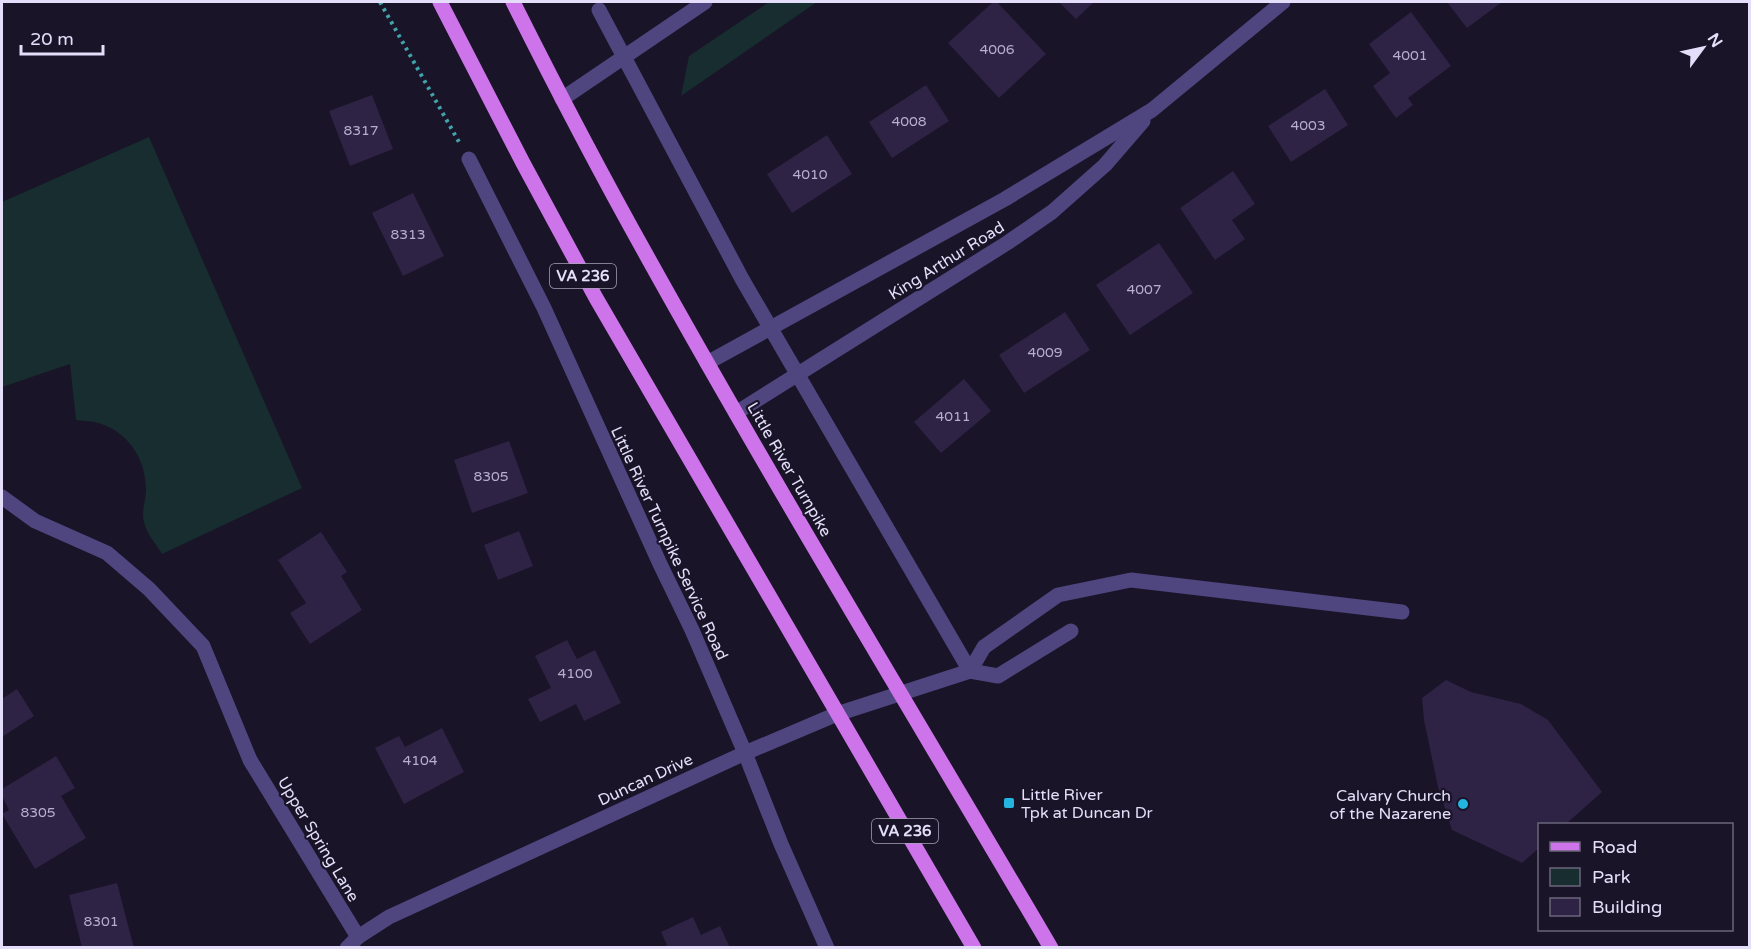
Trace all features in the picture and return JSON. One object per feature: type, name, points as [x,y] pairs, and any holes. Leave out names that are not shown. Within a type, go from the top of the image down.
[{"type":"main road","name":"VA 236","points":[[440,2],[596,298],[974,948]]},
{"type":"main road","name":"Little River Turnpike","points":[[513,2],[646,256],[1051,948]]},
{"type":"street","points":[[562,99],[705,2]]},
{"type":"street","name":"King Arthur Road","points":[[707,363],[1005,199],[1152,110],[1283,2]]},
{"type":"street","points":[[599,10],[771,328],[970,671],[998,676],[1071,631]]},
{"type":"street","name":"King Arthur Road","points":[[736,413],[1007,243],[1052,212],[1105,165],[1152,110]]},
{"type":"street","name":"Little River Turnpike Service Road","points":[[469,159],[549,319],[692,630],[827,948]]},
{"type":"street","name":"Upper Spring Lane","points":[[2,496],[35,521],[107,553],[157,597],[203,646],[250,760],[352,942]]},
{"type":"street","points":[[970,671],[984,647],[1058,595],[1131,580],[1402,612]]},
{"type":"street","name":"Duncan Drive","points":[[352,942],[389,917],[744,753],[837,714],[970,671]]},
{"type":"path","points":[[380,2],[469,159]]},
{"type":"green space","points":[[769,2],[817,2],[681,96],[689,56]]},
{"type":"green space","points":[[149,137],[302,488],[162,554],[144,522],[146,490],[143,467],[132,447],[116,432],[95,422],[76,420],[70,364],[2,387],[2,202]]},
{"type":"building","points":[[993,2],[997,2],[1046,54],[999,98],[948,43]]},
{"type":"building","points":[[1059,2],[1094,2],[1076,19]]},
{"type":"building","points":[[1447,2],[1502,2],[1467,28]]},
{"type":"building","points":[[1411,12],[1451,66],[1408,98],[1413,105],[1396,118],[1373,86],[1390,73],[1369,44]]},
{"type":"building","points":[[926,85],[949,121],[892,158],[869,122]]},
{"type":"building","points":[[1325,89],[1348,125],[1291,162],[1268,126]]},
{"type":"building","points":[[372,95],[393,149],[350,166],[329,111]]},
{"type":"building","points":[[827,135],[852,174],[792,213],[767,174]]},
{"type":"building","points":[[1233,171],[1255,204],[1232,220],[1245,239],[1215,260],[1180,208]]},
{"type":"building","points":[[413,193],[444,256],[403,276],[372,213]]},
{"type":"building","points":[[1159,243],[1193,293],[1130,335],[1096,285]]},
{"type":"building","points":[[1065,312],[1090,350],[1024,393],[999,355]]},
{"type":"building","points":[[964,379],[991,411],[941,453],[914,422]]},
{"type":"building","points":[[509,441],[528,493],[472,513],[454,460]]},
{"type":"building","points":[[519,531],[533,566],[498,580],[484,545]]},
{"type":"building","points":[[321,532],[347,572],[341,576],[362,610],[310,644],[290,613],[306,603],[278,560]]},
{"type":"building","points":[[567,640],[577,659],[595,650],[621,703],[584,721],[576,704],[540,722],[528,699],[551,688],[535,656]]},
{"type":"building","name":"Calvary Church of the Nazarene","points":[[1446,680],[1471,692],[1521,704],[1548,720],[1602,792],[1567,823],[1538,823],[1538,849],[1522,863],[1452,830],[1438,787],[1424,720],[1422,698]]},
{"type":"building","points":[[17,689],[34,716],[2,737],[2,699]]},
{"type":"building","points":[[442,728],[464,772],[404,804],[375,748],[399,736],[405,747]]},
{"type":"building","points":[[56,756],[75,788],[61,796],[86,838],[35,869],[2,814],[9,810],[2,796],[2,789]]},
{"type":"building","points":[[117,883],[134,948],[82,948],[69,895]]},
{"type":"building","points":[[693,917],[701,935],[720,926],[730,948],[662,948],[667,945],[661,932]]},
{"type":"place","name":"Little River Tpk at Duncan Dr","points":[[1009,803]]},
{"type":"place","name":"Calvary Church of the Nazarene","points":[[1463,804]]}]
